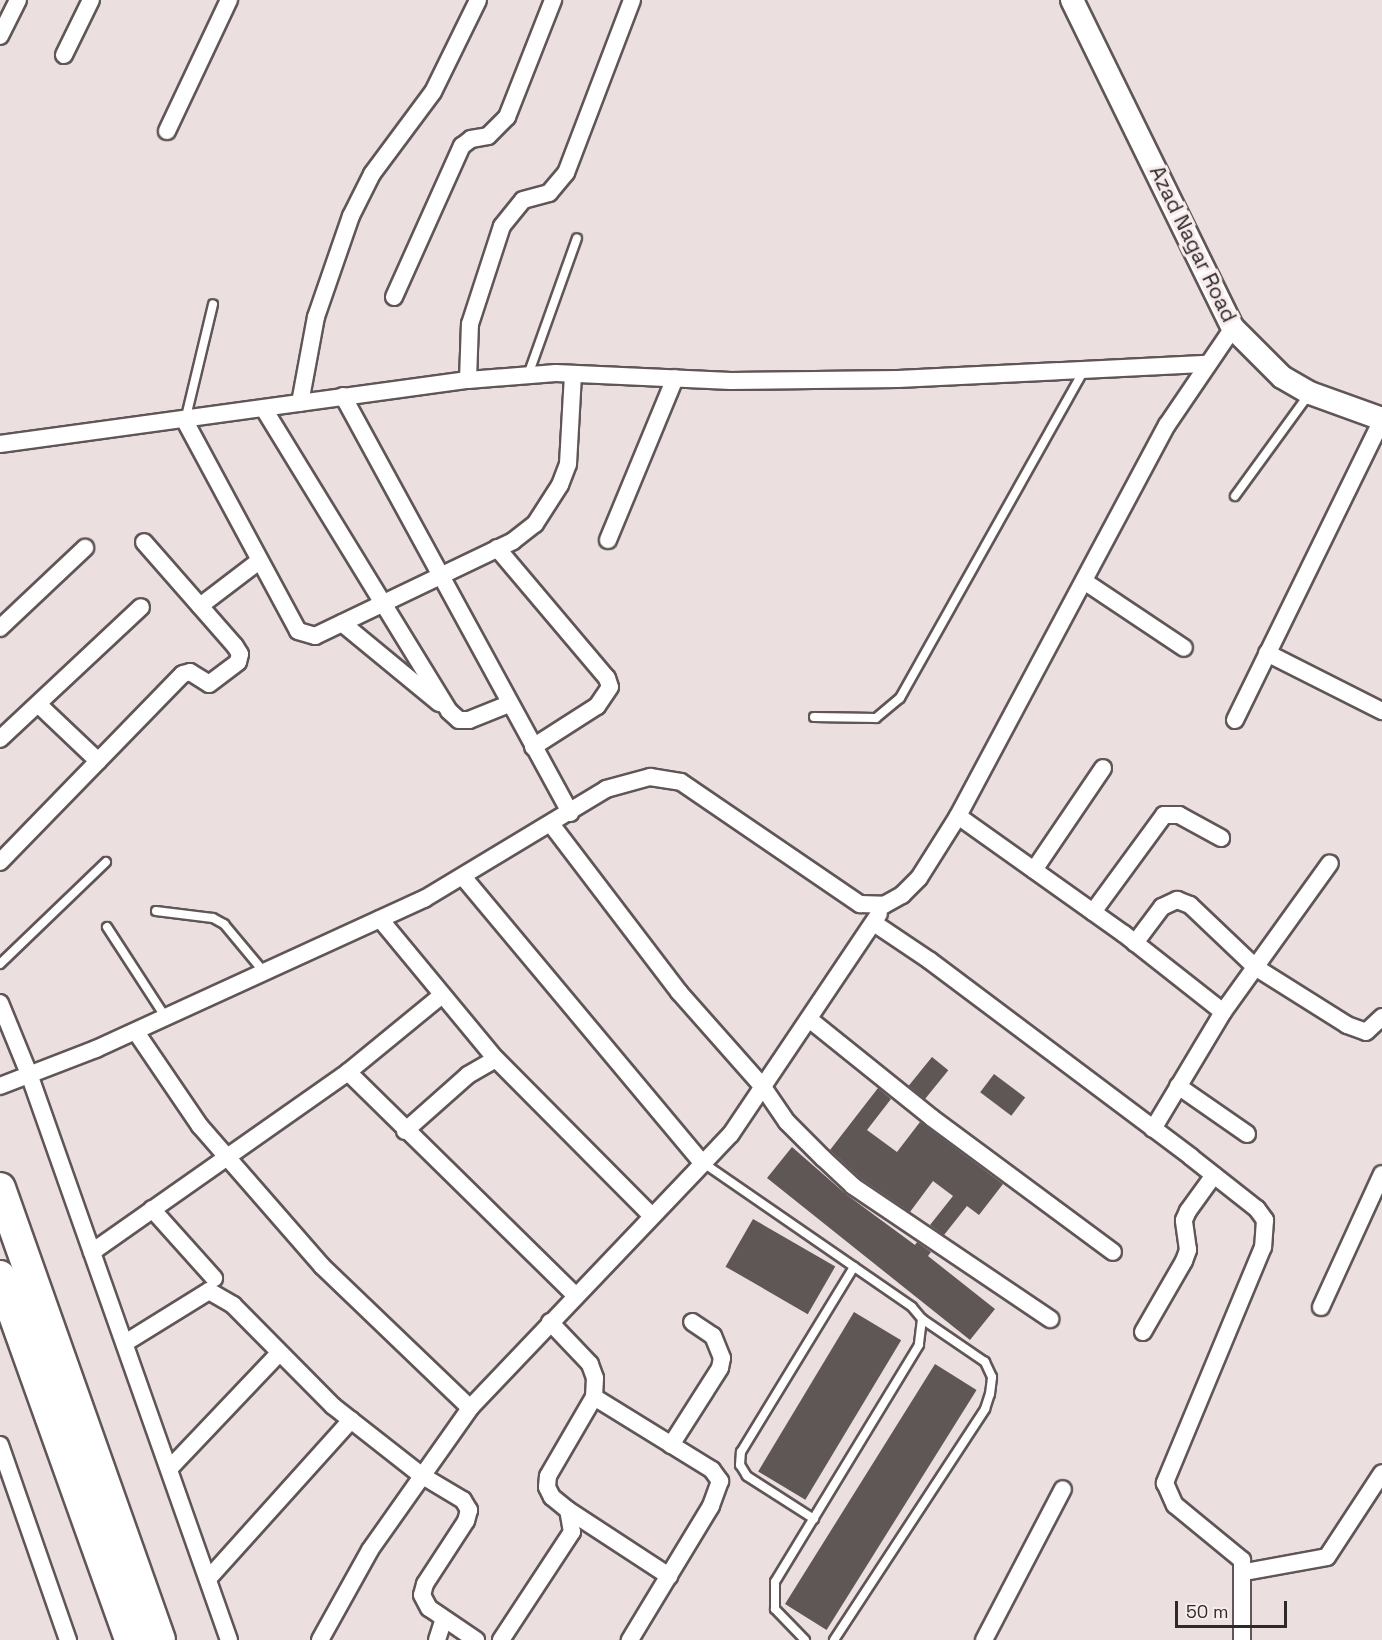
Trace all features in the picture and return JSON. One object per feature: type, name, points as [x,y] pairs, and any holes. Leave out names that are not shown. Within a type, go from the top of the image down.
[{"type":"highway","points":[[0,1188],[160,1640]]},
{"type":"highway","points":[[0,1276],[130,1640]]},
{"type":"street","points":[[0,36],[18,0]]},
{"type":"street","points":[[64,55],[91,0]]},
{"type":"street","points":[[167,131],[229,0]]},
{"type":"street","points":[[300,403],[316,317],[351,216],[372,174],[433,92],[478,0]]},
{"type":"street","points":[[394,297],[462,146],[471,139],[488,136],[507,117],[553,0]]},
{"type":"street","points":[[468,380],[470,324],[502,226],[523,200],[549,193],[563,179],[632,0]]},
{"type":"street","name":"Azad Nagar Road","points":[[1072,0],[1233,328],[1282,377],[1310,393],[1382,420]]},
{"type":"street","points":[[320,1640],[370,1550],[421,1474],[470,1408],[701,1161],[731,1134],[884,905],[919,878],[958,816],[1167,425],[1233,328]]},
{"type":"street","points":[[0,444],[185,421],[343,396],[528,375],[898,379],[1208,364]]},
{"type":"street","points":[[185,421],[298,631],[315,636],[439,574],[497,548],[535,524],[560,485],[568,464],[573,374]]},
{"type":"street","points":[[608,540],[675,378]]},
{"type":"street","points":[[343,396],[570,813]]},
{"type":"street","points":[[264,409],[449,711]]},
{"type":"street","points":[[1234,720],[1382,420]]},
{"type":"street","points":[[0,862],[183,674],[189,672],[209,684],[238,662],[240,654],[235,646],[144,542]]},
{"type":"street","points":[[0,628],[85,548]]},
{"type":"street","points":[[497,548],[607,678],[610,687],[597,706],[533,747]]},
{"type":"street","points":[[200,606],[259,561]]},
{"type":"street","points":[[1084,581],[1184,648]]},
{"type":"street","points":[[0,739],[141,607]]},
{"type":"street","points":[[342,623],[459,720],[469,720],[509,704]]},
{"type":"street","points":[[1267,653],[1382,711]]},
{"type":"street","points":[[38,704],[98,761]]},
{"type":"street","points":[[1034,870],[1103,768]]},
{"type":"street","points":[[0,1086],[136,1032],[380,919],[464,878],[606,789],[650,777],[681,782],[860,904],[884,905]]},
{"type":"street","points":[[1093,912],[1164,815],[1179,815],[1221,838]]},
{"type":"street","points":[[958,816],[1135,943],[1223,1012]]},
{"type":"street","points":[[551,825],[629,931],[763,1087],[786,1122],[854,1186],[1050,1319]]},
{"type":"street","points":[[1153,1129],[1223,1012],[1329,863]]},
{"type":"street","points":[[464,878],[701,1161]]},
{"type":"street","points":[[1135,943],[1162,907],[1177,900],[1190,905],[1255,967],[1355,1029],[1366,1032],[1382,1017]]},
{"type":"street","points":[[380,919],[441,996],[496,1059],[651,1215]]},
{"type":"street","points":[[873,923],[929,960],[1214,1175],[1257,1209],[1265,1220],[1266,1232],[1165,1483],[1174,1505],[1235,1550],[1245,1572],[1242,1640]]},
{"type":"street","points":[[92,1252],[348,1072],[441,996]]},
{"type":"street","points":[[0,1003],[29,1074],[229,1640]]},
{"type":"street","points":[[809,1019],[932,1118],[1113,1252]]},
{"type":"street","points":[[136,1032],[200,1126],[228,1155],[322,1266],[470,1408]]},
{"type":"street","points":[[405,1131],[468,1075],[496,1059]]},
{"type":"street","points":[[348,1072],[405,1131],[575,1295]]},
{"type":"street","points":[[1178,1086],[1247,1134]]},
{"type":"street","points":[[1321,1307],[1382,1174]]},
{"type":"street","points":[[1143,1332],[1188,1250],[1184,1220],[1188,1211],[1214,1175]]},
{"type":"street","points":[[152,1209],[214,1278]]},
{"type":"street","points":[[125,1343],[209,1291],[233,1305],[279,1353],[351,1420],[421,1474],[463,1500],[469,1510],[466,1521],[425,1584],[422,1595],[444,1619],[476,1640]]},
{"type":"street","points":[[550,1322],[590,1364],[596,1378],[594,1397],[548,1476],[552,1497],[568,1510],[669,1576]]},
{"type":"street","points":[[671,1445],[720,1368],[722,1358],[712,1336],[692,1322]]},
{"type":"street","points":[[170,1468],[279,1353]]},
{"type":"street","points":[[594,1397],[712,1470],[720,1482],[711,1506],[630,1640]]},
{"type":"street","points":[[208,1579],[351,1420]]},
{"type":"street","points":[[0,1444],[68,1640]]},
{"type":"street","points":[[1245,1572],[1327,1557],[1382,1473]]},
{"type":"street","points":[[984,1640],[1063,1489]]},
{"type":"street","points":[[501,1640],[566,1546],[572,1532],[568,1510]]},
{"type":"street","points":[[437,1640],[444,1619]]},
{"type":"lane","points":[[528,375],[578,238]]},
{"type":"lane","points":[[185,421],[213,304]]},
{"type":"lane","points":[[813,717],[876,718],[900,698],[1085,370]]},
{"type":"lane","points":[[1235,496],[1310,393]]},
{"type":"lane","points":[[0,964],[106,862]]},
{"type":"lane","points":[[156,911],[213,918],[224,924],[264,972]]},
{"type":"lane","points":[[107,927],[166,1018]]},
{"type":"lane","points":[[701,1161],[912,1307],[922,1318],[985,1362],[992,1377],[985,1408],[834,1640]]},
{"type":"lane","points":[[814,1519],[747,1476],[740,1466],[741,1452],[854,1267]]},
{"type":"lane","points":[[805,1640],[782,1620],[773,1595],[776,1582],[919,1345],[922,1318]]},
{"type":"building","points":[[932,1057],[948,1070],[925,1099],[909,1086]]},
{"type":"building","points":[[994,1074],[1025,1097],[1011,1116],[980,1092]]},
{"type":"building","points":[[878,1088],[891,1099],[867,1130],[897,1152],[920,1122],[1003,1184],[979,1215],[967,1206],[944,1235],[930,1225],[953,1196],[933,1181],[910,1212],[860,1178],[830,1150]]},
{"type":"building","points":[[792,1147],[847,1195],[915,1245],[917,1242],[931,1252],[928,1256],[995,1309],[970,1340],[767,1178]]},
{"type":"building","points":[[753,1219],[835,1266],[808,1314],[726,1267]]},
{"type":"building","points":[[854,1312],[901,1340],[805,1500],[758,1471]]},
{"type":"building","points":[[935,1364],[977,1390],[827,1630],[785,1604]]}]
